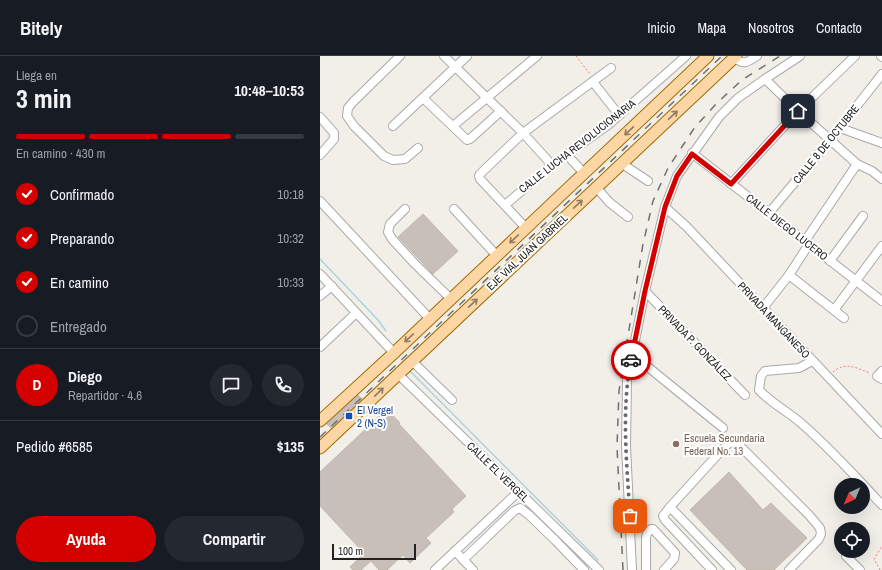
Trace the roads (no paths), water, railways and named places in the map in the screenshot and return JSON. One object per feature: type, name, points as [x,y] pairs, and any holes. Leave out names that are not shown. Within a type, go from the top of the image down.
[{"type":"main road","name":"EJE VIAL JUAN GABRIEL","points":[[322,418],[394,353],[708,56]]},
{"type":"main road","name":"EJE VIAL JUAN GABRIEL","points":[[320,448],[735,57]]},
{"type":"street","points":[[400,56],[353,102],[348,108],[347,116],[354,126],[384,156],[394,160],[405,159],[418,148]]},
{"type":"street","points":[[444,56],[523,133],[552,165]]},
{"type":"street","points":[[393,126],[467,56]]},
{"type":"street","points":[[453,126],[537,56]]},
{"type":"street","name":"CALLE LUCHA REVOLUCIONARIA","points":[[504,205],[552,165],[597,133],[619,115],[686,56]]},
{"type":"street","points":[[735,57],[739,62],[743,63],[757,56]]},
{"type":"street","points":[[632,570],[626,414],[627,380],[645,291],[665,207],[677,176],[719,117],[738,98],[800,56]]},
{"type":"street","points":[[731,184],[798,111],[855,56]]},
{"type":"street","points":[[526,228],[479,176],[481,172],[523,133],[612,68]]},
{"type":"street","name":"CALLE 8 DE OCTUBRE","points":[[769,213],[840,128],[882,74]]},
{"type":"street","points":[[765,79],[857,164],[872,171],[882,179]]},
{"type":"street","points":[[593,82],[619,115]]},
{"type":"street","points":[[423,98],[468,140],[501,111]]},
{"type":"street","points":[[320,117],[334,133],[334,139],[320,155]]},
{"type":"street","points":[[840,128],[882,143]]},
{"type":"street","name":"CALLE DIEGO LUCERO","points":[[692,154],[855,281],[881,299]]},
{"type":"street","points":[[567,155],[584,173]]},
{"type":"street","points":[[621,163],[648,181]]},
{"type":"street","points":[[763,308],[789,275],[807,243],[857,164]]},
{"type":"street","points":[[596,187],[609,202],[628,217]]},
{"type":"street","points":[[320,201],[430,319]]},
{"type":"street","name":"PRIVADA MANGANESO","points":[[665,207],[687,227],[882,434]]},
{"type":"street","points":[[405,209],[390,224],[388,232],[392,239],[451,299]]},
{"type":"street","points":[[454,209],[497,256]]},
{"type":"street","points":[[830,261],[863,216]]},
{"type":"street","points":[[834,310],[882,246]]},
{"type":"street","points":[[320,274],[394,353]]},
{"type":"street","points":[[789,275],[844,318]]},
{"type":"street","points":[[320,296],[332,286]]},
{"type":"street","name":"PRIVADA P. GONZÁLEZ","points":[[645,291],[745,395]]},
{"type":"street","points":[[320,347],[356,313]]},
{"type":"street","points":[[632,354],[722,428]]},
{"type":"street","points":[[412,361],[452,400]]},
{"type":"street","points":[[812,361],[799,368],[765,371],[761,376],[759,390],[815,435],[882,505]]},
{"type":"street","name":"CALLE EL VERGEL","points":[[398,374],[599,570]]},
{"type":"street","points":[[712,570],[664,520],[663,516],[729,443],[736,444],[741,447],[809,515],[820,528],[821,534],[819,539],[789,570]]},
{"type":"street","points":[[435,570],[518,492]]},
{"type":"street","points":[[670,507],[731,570]]},
{"type":"street","points":[[464,560],[517,509],[520,508],[529,515],[584,570]]},
{"type":"street","points":[[646,570],[646,538],[651,529],[654,529],[675,553],[674,559],[664,570]]},
{"type":"street","points":[[455,551],[473,570]]},
{"type":"street","points":[[848,558],[860,570]]},
{"type":"waterway","points":[[320,259],[378,320],[386,331]]},
{"type":"waterway","points":[[409,370],[598,560]]},
{"type":"railway","points":[[320,437],[722,56]]},
{"type":"railway","points":[[623,570],[617,447],[619,391],[643,244],[653,201],[668,168],[695,127],[717,103],[742,80],[780,56]]},
{"type":"place","name":"El Vergel 2 (N-S)","points":[[349,416]]},
{"type":"place","name":"Escuela Secundaria Federal No. 13","points":[[676,444]]}]
